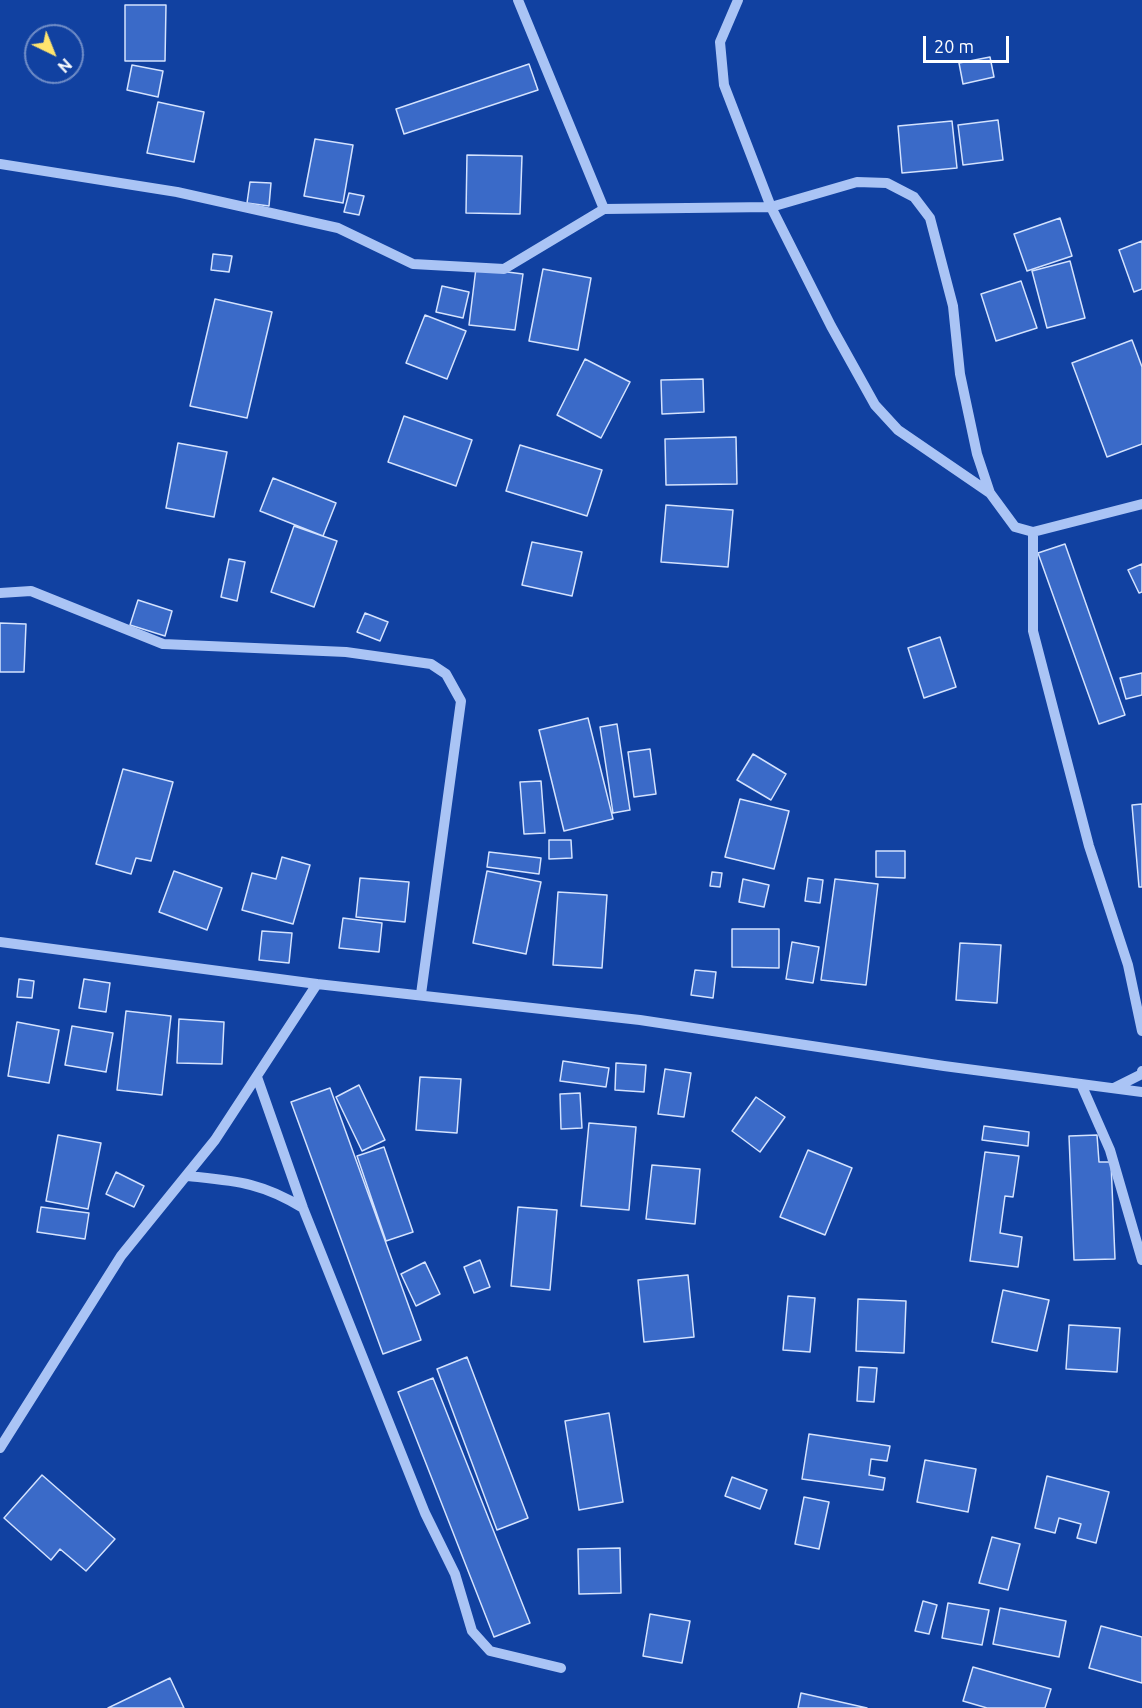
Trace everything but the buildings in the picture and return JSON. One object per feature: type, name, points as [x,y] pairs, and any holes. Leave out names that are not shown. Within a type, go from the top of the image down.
[{"type":"street","points":[[518,0],[604,209]]},
{"type":"street","points":[[738,0],[720,42],[724,86],[771,207],[831,326],[875,405],[898,430],[990,493]]},
{"type":"street","points":[[0,164],[177,192],[338,228],[413,264],[504,269],[604,209],[771,207],[857,182],[886,183],[914,197],[930,218],[952,306],[960,374],[977,454],[990,493],[1015,527],[1033,532],[1142,504]]},
{"type":"street","points":[[1033,532],[1033,631],[1089,846],[1128,965],[1142,1031]]},
{"type":"street","points":[[0,592],[32,591],[163,644],[346,652],[431,664],[446,674],[461,701],[421,994]]},
{"type":"street","points":[[0,942],[317,984],[640,1020],[1142,1092]]},
{"type":"street","points":[[0,1448],[122,1256],[188,1176],[257,1077],[317,984]]},
{"type":"street","points":[[1113,1088],[1142,1074],[1142,1071]]},
{"type":"street","points":[[257,1077],[303,1208],[425,1513],[455,1574],[472,1631],[490,1652],[561,1668]]},
{"type":"street","points":[[1081,1084],[1110,1150],[1142,1260]]},
{"type":"street","points":[[188,1176],[237,1181],[275,1191],[303,1208]]}]
